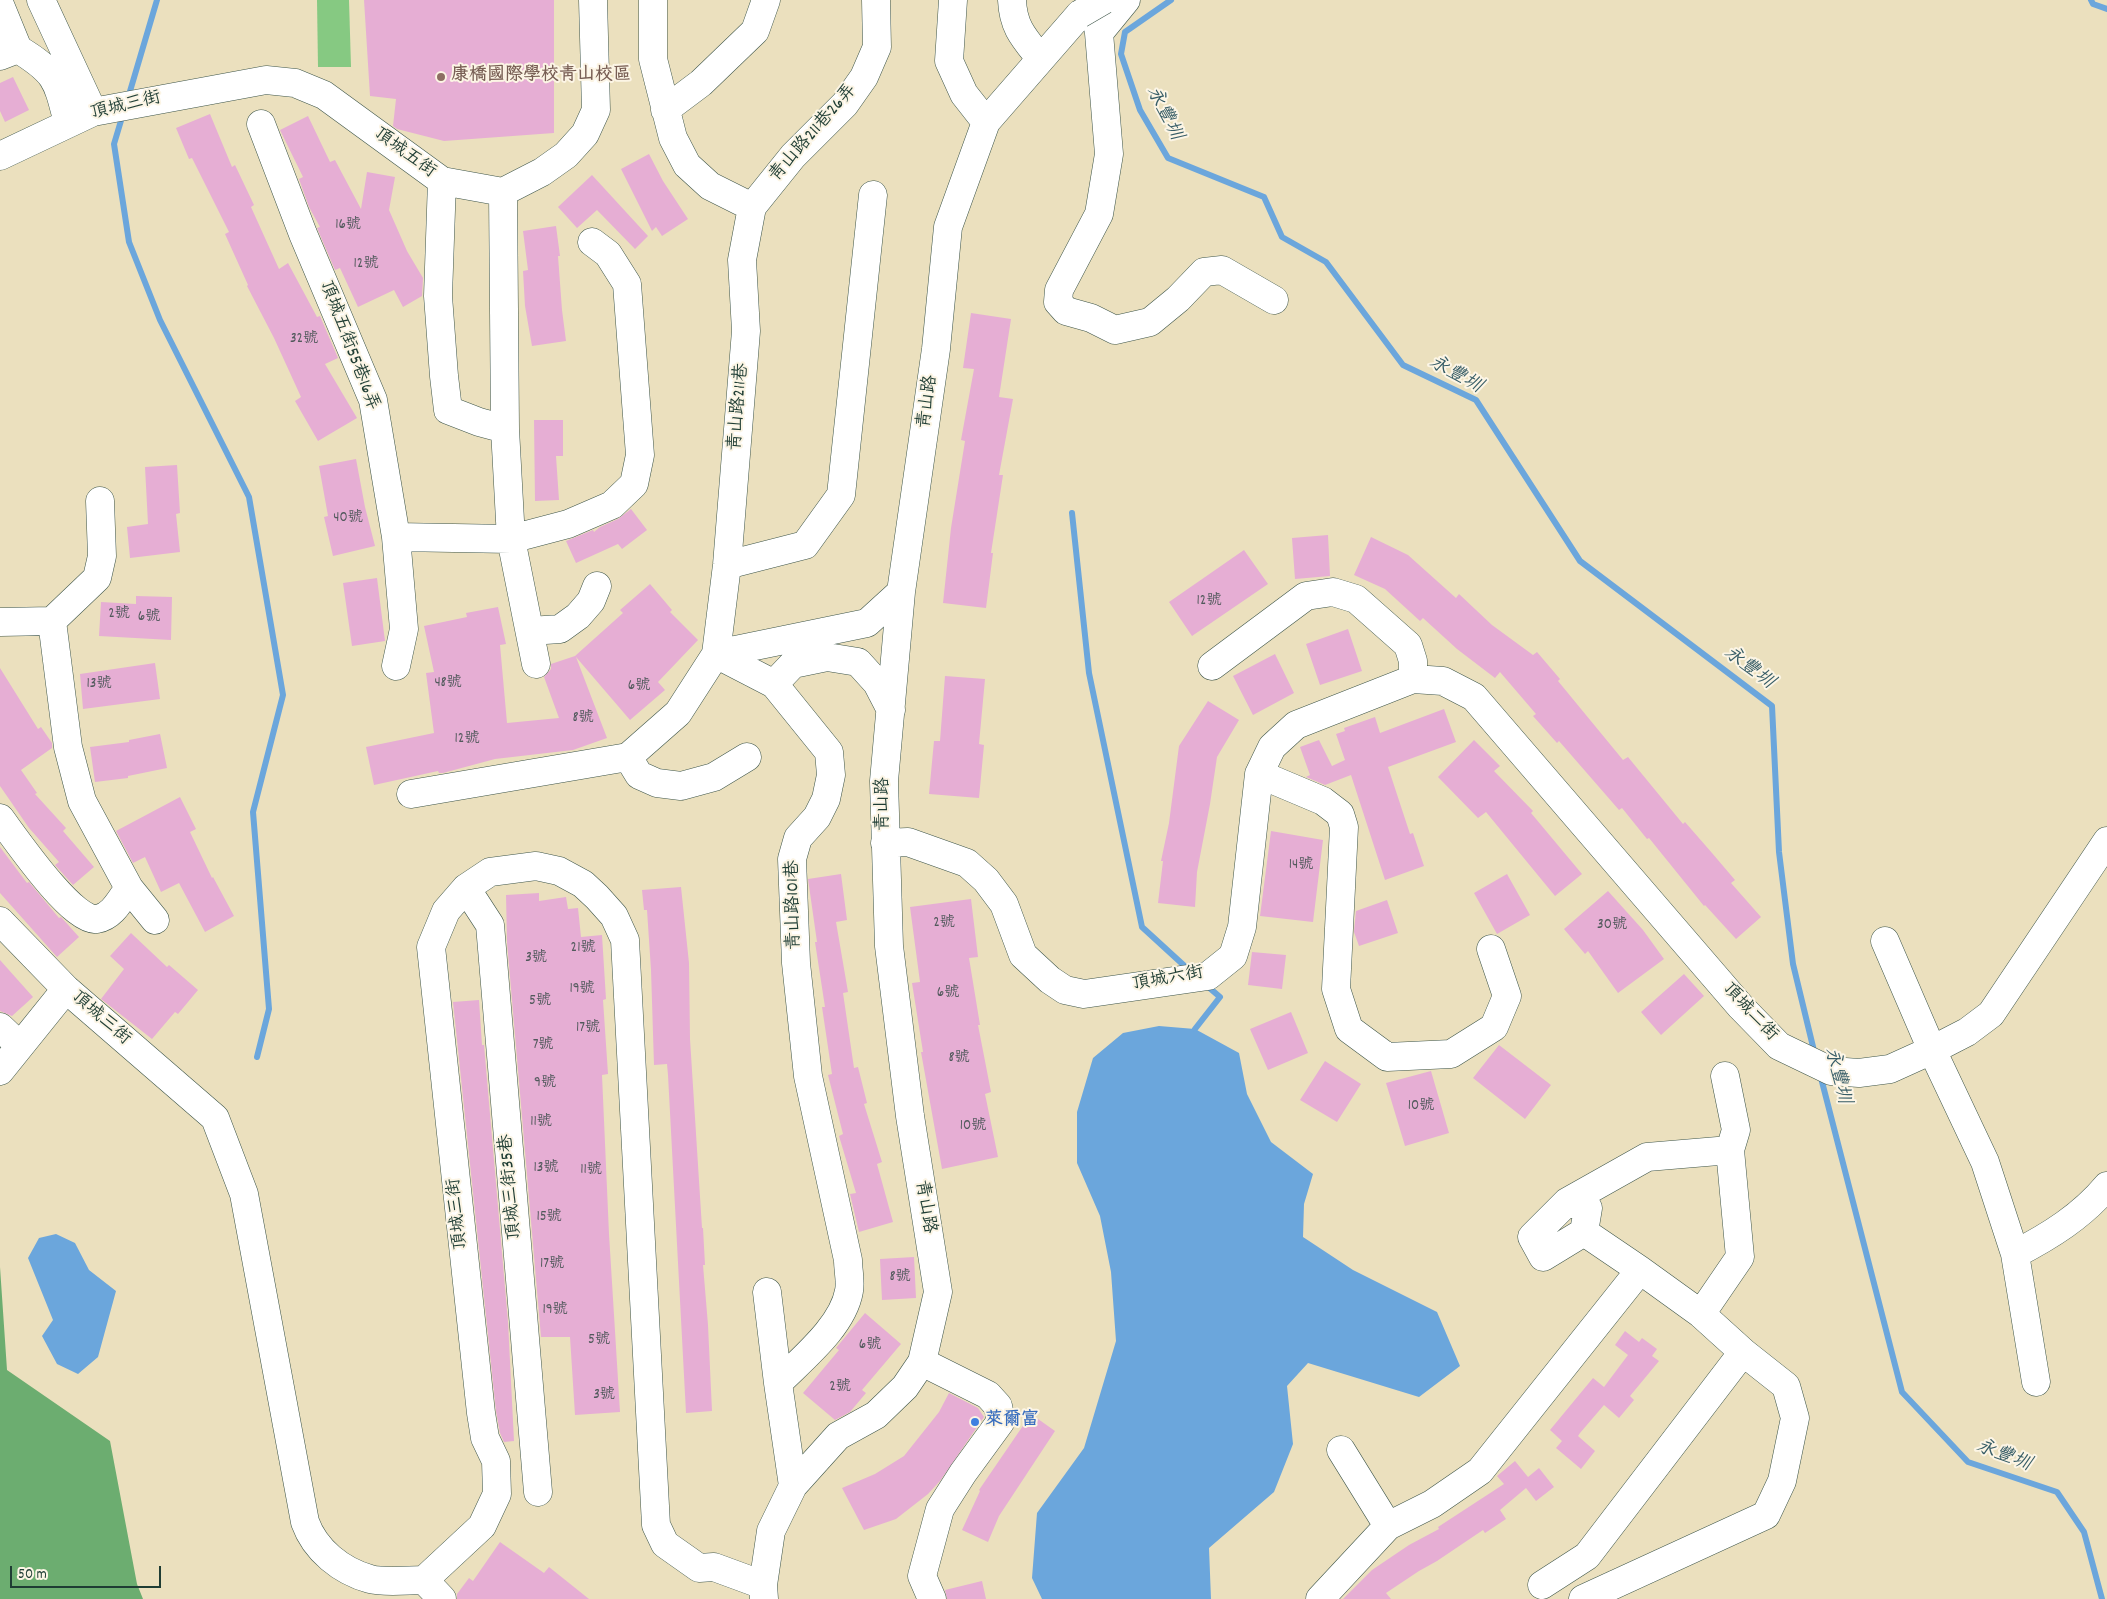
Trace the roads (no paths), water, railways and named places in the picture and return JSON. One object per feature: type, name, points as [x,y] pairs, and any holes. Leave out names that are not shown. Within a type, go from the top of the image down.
[{"type":"street","points":[[41,0],[102,110]]},
{"type":"street","points":[[536,664],[511,539],[504,429],[503,192],[542,172],[566,155],[586,134],[596,110],[593,0]]},
{"type":"street","points":[[653,0],[653,59],[673,138],[687,165],[710,186],[752,207]]},
{"type":"street","points":[[665,110],[701,83],[756,31],[766,0]]},
{"type":"street","name":"青山路211巷26弄","points":[[752,207],[793,156],[844,104],[864,77],[877,47],[876,0]]},
{"type":"street","points":[[952,0],[948,61],[964,94],[986,122]]},
{"type":"street","points":[[1012,0],[1012,16],[1024,37],[1040,58]]},
{"type":"street","name":"青山路","points":[[764,1592],[771,1531],[794,1486],[838,1436],[876,1415],[900,1392],[922,1362],[938,1292],[910,1116],[889,946],[884,781],[901,592],[936,349],[948,227],[986,122],[1040,58],[1091,16],[1104,0]]},
{"type":"street","points":[[1126,0],[1091,16],[1110,154],[1099,214],[1060,290],[1058,302],[1066,311],[1091,318],[1115,330],[1150,322],[1178,299],[1204,272],[1222,270],[1274,300]]},
{"type":"street","points":[[0,5],[9,52],[44,65],[59,86],[68,123]]},
{"type":"street","name":"頂城五街","points":[[229,85],[266,80],[295,82],[324,95],[442,181],[503,192]]},
{"type":"street","name":"頂城三街","points":[[0,156],[68,123],[102,110],[229,85]]},
{"type":"street","name":"頂城五街55巷16弄","points":[[261,124],[303,234],[373,400],[396,538],[404,628],[396,666]]},
{"type":"street","points":[[442,181],[438,296],[448,410],[504,429]]},
{"type":"street","points":[[727,565],[805,545],[841,495],[873,195]]},
{"type":"street","name":"青山路211巷","points":[[716,654],[727,565],[746,331],[742,260],[752,207]]},
{"type":"street","points":[[396,538],[511,539],[568,524],[612,505],[634,484],[640,455],[627,284],[608,254],[592,242]]},
{"type":"street","points":[[0,622],[52,621],[97,578],[102,556],[100,500]]},
{"type":"street","points":[[530,631],[560,629],[578,616],[592,601],[597,586]]},
{"type":"street","points":[[411,794],[628,757],[678,713],[716,654],[867,624],[901,592]]},
{"type":"street","points":[[1212,666],[1306,596],[1333,592],[1356,599],[1408,645],[1413,661],[1413,679]]},
{"type":"street","points":[[52,621],[68,747],[82,801],[129,888],[155,920]]},
{"type":"street","name":"青山路101巷","points":[[716,654],[774,684],[829,752],[831,775],[826,799],[817,817],[798,838],[792,859],[796,963],[808,1076],[848,1260],[850,1289],[844,1309],[822,1339],[778,1383]]},
{"type":"street","points":[[774,684],[793,664],[827,656],[858,662],[877,683],[891,710]]},
{"type":"street","name":"頂城六街","points":[[885,844],[908,842],[966,863],[986,880],[1004,904],[1023,955],[1050,980],[1065,990],[1084,994],[1208,976],[1234,956],[1242,927],[1259,774],[1272,747],[1296,725],[1413,679]]},
{"type":"street","name":"頂城二街","points":[[1413,679],[1444,681],[1474,697],[1740,1007],[1780,1046],[1831,1070],[1859,1073],[1890,1068],[1967,1032],[1991,1014],[2107,841]]},
{"type":"street","points":[[628,757],[639,775],[657,783],[681,786],[714,777],[747,757]]},
{"type":"street","points":[[1259,774],[1323,801],[1340,814],[1344,827],[1336,989],[1350,1029],[1387,1057],[1451,1054],[1494,1027],[1507,996],[1491,949]]},
{"type":"street","points":[[0,818],[46,880],[83,916],[95,919],[110,914],[129,888]]},
{"type":"street","name":"頂城三街","points":[[0,921],[66,989],[215,1118],[244,1194],[305,1522],[310,1536],[332,1560],[349,1570],[371,1579],[433,1589],[482,1526],[498,1494],[496,1461],[485,1438],[481,1413],[431,946],[446,911],[466,888],[490,872],[536,866],[559,871],[582,884],[597,897],[614,916],[625,940],[656,1526],[665,1544],[699,1568],[714,1567],[764,1592]]},
{"type":"street","name":"頂城三街35巷","points":[[466,888],[490,925],[538,1492]]},
{"type":"street","points":[[1885,941],[1932,1050],[1986,1162],[2016,1254],[2036,1382]]},
{"type":"street","points":[[0,1071],[66,989]]},
{"type":"street","points":[[0,1027],[20,1046]]},
{"type":"street","points":[[1700,1314],[1740,1258],[1730,1150],[1736,1130],[1725,1076]]},
{"type":"street","points":[[1567,1202],[1588,1208],[1584,1232],[1543,1257],[1532,1237],[1567,1202],[1647,1158],[1730,1150]]},
{"type":"street","points":[[2016,1254],[2072,1220],[2107,1186]]},
{"type":"street","points":[[1583,1599],[1766,1515],[1782,1481],[1795,1418],[1786,1386],[1743,1352],[1700,1314],[1584,1232]]},
{"type":"street","points":[[1320,1599],[1388,1526],[1432,1504],[1480,1471],[1640,1270]]},
{"type":"street","points":[[766,1292],[794,1486]]},
{"type":"street","points":[[1542,1585],[1587,1556],[1743,1352]]},
{"type":"street","points":[[922,1362],[988,1395],[998,1406],[1001,1421],[963,1473],[940,1509],[922,1576],[932,1599]]},
{"type":"street","points":[[1341,1450],[1388,1526]]},
{"type":"water","points":[[1159,1026],[1195,1029],[1239,1053],[1247,1094],[1271,1142],[1313,1174],[1304,1204],[1303,1237],[1353,1270],[1437,1312],[1460,1366],[1419,1397],[1308,1363],[1287,1386],[1293,1444],[1274,1492],[1209,1548],[1211,1599],[1042,1599],[1032,1578],[1037,1513],[1084,1448],[1116,1341],[1111,1272],[1100,1216],[1077,1163],[1077,1112],[1093,1058],[1123,1033]]},
{"type":"water","points":[[56,1234],[75,1243],[89,1270],[116,1291],[98,1357],[78,1374],[57,1364],[42,1336],[53,1320],[28,1258],[39,1238]]},
{"type":"waterway","points":[[128,98],[157,0]]},
{"type":"waterway","name":"永豐圳","points":[[1171,0],[1125,32],[1121,54],[1140,110],[1168,158],[1264,197],[1282,237],[1326,262],[1403,365],[1476,400],[1580,561],[1772,706],[1779,852],[1793,964],[1815,1055]]},
{"type":"waterway","points":[[2091,0],[2093,4],[2107,9]]},
{"type":"waterway","points":[[123,114],[114,144],[129,242],[160,320],[249,497],[283,695],[253,812],[269,1009],[257,1057]]},
{"type":"waterway","points":[[1072,513],[1089,673],[1142,927],[1189,970]]},
{"type":"waterway","points":[[1195,1029],[1220,997],[1206,985]]},
{"type":"waterway","name":"永豐圳","points":[[1820,1074],[1902,1392],[1968,1462],[2057,1492],[2084,1532],[2102,1599]]},
{"type":"place","name":"康橋國際學校青山校區","points":[[441,77]]},
{"type":"place","name":"萊爾富","points":[[975,1422]]}]
